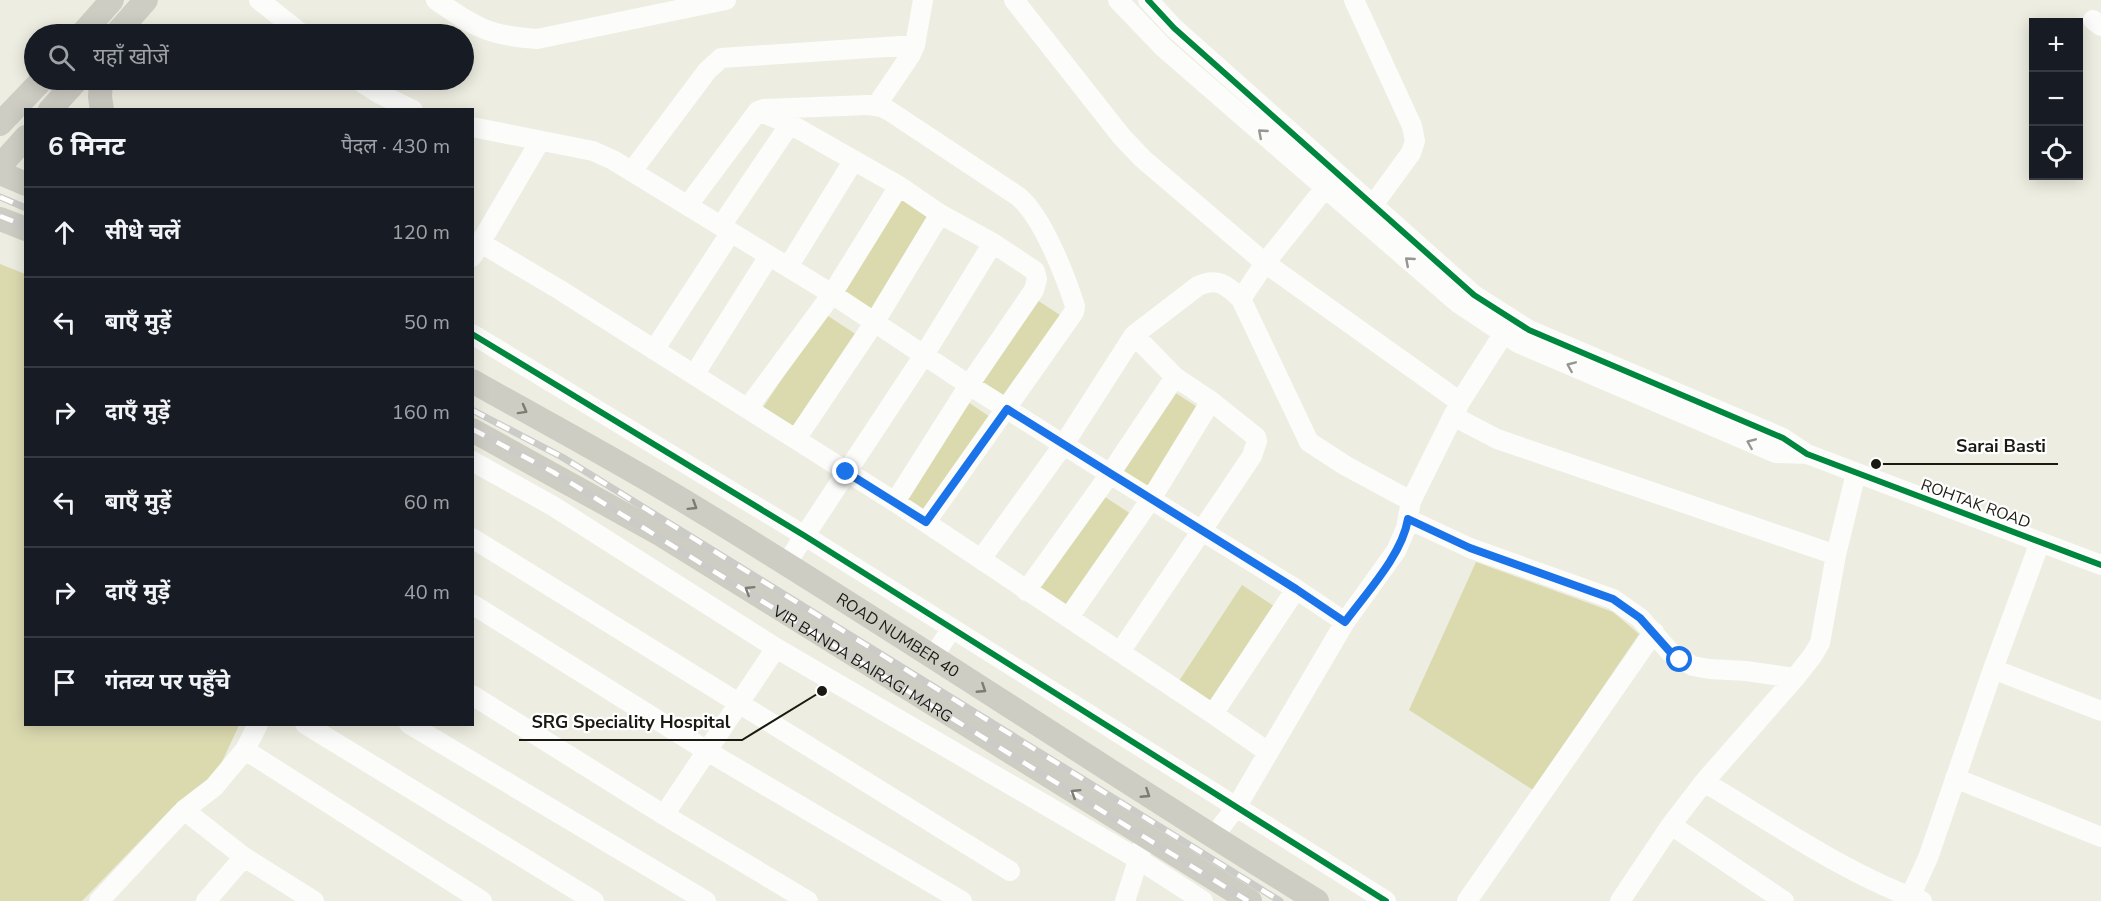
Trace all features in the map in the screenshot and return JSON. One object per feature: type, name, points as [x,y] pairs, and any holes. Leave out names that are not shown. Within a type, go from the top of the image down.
[{"type":"main road","points":[[91,24],[112,0]]},
{"type":"main road","points":[[125,24],[146,0]]},
{"type":"main road","points":[[0,99],[24,84]]},
{"type":"main road","points":[[0,124],[32,90]]},
{"type":"main road","points":[[52,108],[68,90]]},
{"type":"main road","points":[[100,90],[102,108]]},
{"type":"main road","points":[[0,166],[24,140]]},
{"type":"main road","points":[[0,173],[24,183]]},
{"type":"main road","points":[[0,219],[24,228]]},
{"type":"main road","name":"ROAD NUMBER 40","points":[[474,382],[688,503],[1317,901]]},
{"type":"main road","name":"VIR BANDA BAIRAGI MARG","points":[[474,431],[660,534],[1250,901]]},
{"type":"street","points":[[259,0],[289,24]]},
{"type":"street","points":[[436,0],[470,24]]},
{"type":"street","points":[[474,26],[491,33],[537,39],[726,0]]},
{"type":"street","points":[[876,106],[915,45],[923,0]]},
{"type":"street","points":[[1014,0],[1122,137],[1167,181],[1265,263],[1497,439],[1836,555]]},
{"type":"street","points":[[1118,0],[1164,48],[1458,303],[1518,343],[1776,453],[1807,454]]},
{"type":"street","points":[[1148,0],[1174,28],[1474,295],[1529,330],[1783,438],[1807,454]]},
{"type":"street","points":[[1354,0],[1412,126],[1415,141],[1411,153],[1373,205]]},
{"type":"street","points":[[632,171],[707,71],[721,58],[915,45]]},
{"type":"street","points":[[374,90],[409,108]]},
{"type":"street","points":[[688,205],[758,111],[876,106],[891,112],[1026,203],[1057,261],[1073,301],[1074,312],[926,522]]},
{"type":"street","points":[[758,111],[790,124],[854,160],[899,186],[940,214],[993,243],[1035,271],[1037,279],[1034,290],[969,385],[895,502]]},
{"type":"street","points":[[654,350],[790,124]]},
{"type":"street","points":[[474,127],[593,151],[632,171],[832,294],[969,385],[1345,622]]},
{"type":"street","points":[[540,141],[477,250],[560,290],[748,408],[926,522],[1268,752]]},
{"type":"street","points":[[788,267],[854,160]]},
{"type":"street","points":[[748,408],[832,294],[899,186]]},
{"type":"street","points":[[1241,299],[1265,263],[1325,188]]},
{"type":"street","points":[[796,439],[874,323],[940,214]]},
{"type":"street","points":[[786,564],[924,355],[993,243]]},
{"type":"street","points":[[694,375],[769,256]]},
{"type":"street","points":[[981,559],[1064,444],[1134,335],[1205,283],[1221,282],[1241,299],[1309,441],[1317,448],[1470,548],[1613,599],[1640,618],[1680,660],[1699,668],[1746,671],[1795,678]]},
{"type":"street","points":[[1213,837],[1237,806],[1345,622],[1396,551],[1406,528],[1410,510],[1457,409],[1504,333]]},
{"type":"street","points":[[474,335],[805,536],[1386,901]]},
{"type":"street","points":[[1120,652],[1252,456],[1257,441],[1256,437],[1211,401],[1174,377],[1134,335]]},
{"type":"street","points":[[1026,591],[1110,474],[1174,377]]},
{"type":"street","points":[[1069,617],[1151,499],[1211,401]]},
{"type":"street","name":"ROHTAK ROAD","points":[[1807,454],[2101,565]]},
{"type":"street","points":[[474,462],[553,506],[776,648],[1138,859],[1181,895],[1203,901]]},
{"type":"street","points":[[1620,901],[1671,825],[1704,782],[1813,655],[1820,642],[1836,555],[1856,473]]},
{"type":"street","points":[[553,506],[566,482]]},
{"type":"street","points":[[474,539],[1010,871]]},
{"type":"street","points":[[1704,782],[1852,870],[1914,900],[1993,669],[2040,542]]},
{"type":"street","points":[[1213,714],[1296,589]]},
{"type":"street","points":[[474,605],[707,751],[962,901]]},
{"type":"street","points":[[933,657],[952,628]]},
{"type":"street","points":[[1467,901],[1654,632]]},
{"type":"street","points":[[664,815],[776,648]]},
{"type":"street","points":[[1993,669],[2101,711]]},
{"type":"street","points":[[474,696],[664,815],[808,901]]},
{"type":"street","points":[[99,901],[184,810],[214,787],[245,750],[257,726]]},
{"type":"street","points":[[308,726],[594,901]]},
{"type":"street","points":[[412,726],[706,901]]},
{"type":"street","points":[[245,750],[482,901]]},
{"type":"street","points":[[1955,777],[2101,837]]},
{"type":"street","points":[[184,810],[244,857],[314,901]]},
{"type":"street","points":[[1671,825],[1784,901]]},
{"type":"street","points":[[1125,901],[1145,836]]},
{"type":"street","points":[[206,901],[244,857]]},
{"type":"street","points":[[1181,895],[1192,864]]},
{"type":"green space","points":[[900,197],[932,218],[870,314],[838,293]]},
{"type":"green space","points":[[0,264],[24,274],[24,726],[239,726],[215,777],[173,807],[82,901],[0,901]]},
{"type":"green space","points":[[1034,298],[1063,317],[1008,401],[979,382]]},
{"type":"green space","points":[[825,314],[857,335],[794,430],[762,409]]},
{"type":"green space","points":[[1171,390],[1202,410],[1148,494],[1116,473]]},
{"type":"green space","points":[[965,400],[993,419],[927,512],[904,497]]},
{"type":"green space","points":[[1099,493],[1131,514],[1069,610],[1037,589]]},
{"type":"green space","points":[[1476,562],[1613,612],[1639,634],[1533,790],[1409,710]]},
{"type":"green space","points":[[1242,585],[1274,606],[1211,702],[1179,681]]},
{"type":"railway","points":[[0,197],[24,207]]},
{"type":"railway","points":[[0,216],[24,225]]},
{"type":"railway","points":[[474,411],[562,457],[1280,901]]},
{"type":"railway","points":[[474,430],[553,472],[1248,901]]},
{"type":"cycle path","points":[[1148,0],[1174,28],[1474,295],[1529,330],[1783,438],[1807,454],[2101,565]]},
{"type":"cycle path","points":[[474,335],[805,536],[1386,901]]},
{"type":"place","name":"Sarai Basti","points":[[1876,464]]},
{"type":"place","name":"SRG Speciality Hospital","points":[[822,691]]},
{"type":"route","points":[[846,472],[926,522],[1007,409],[1345,622],[1396,551],[1408,519],[1470,548],[1613,599],[1649,626],[1672,654],[1680,660]]}]
